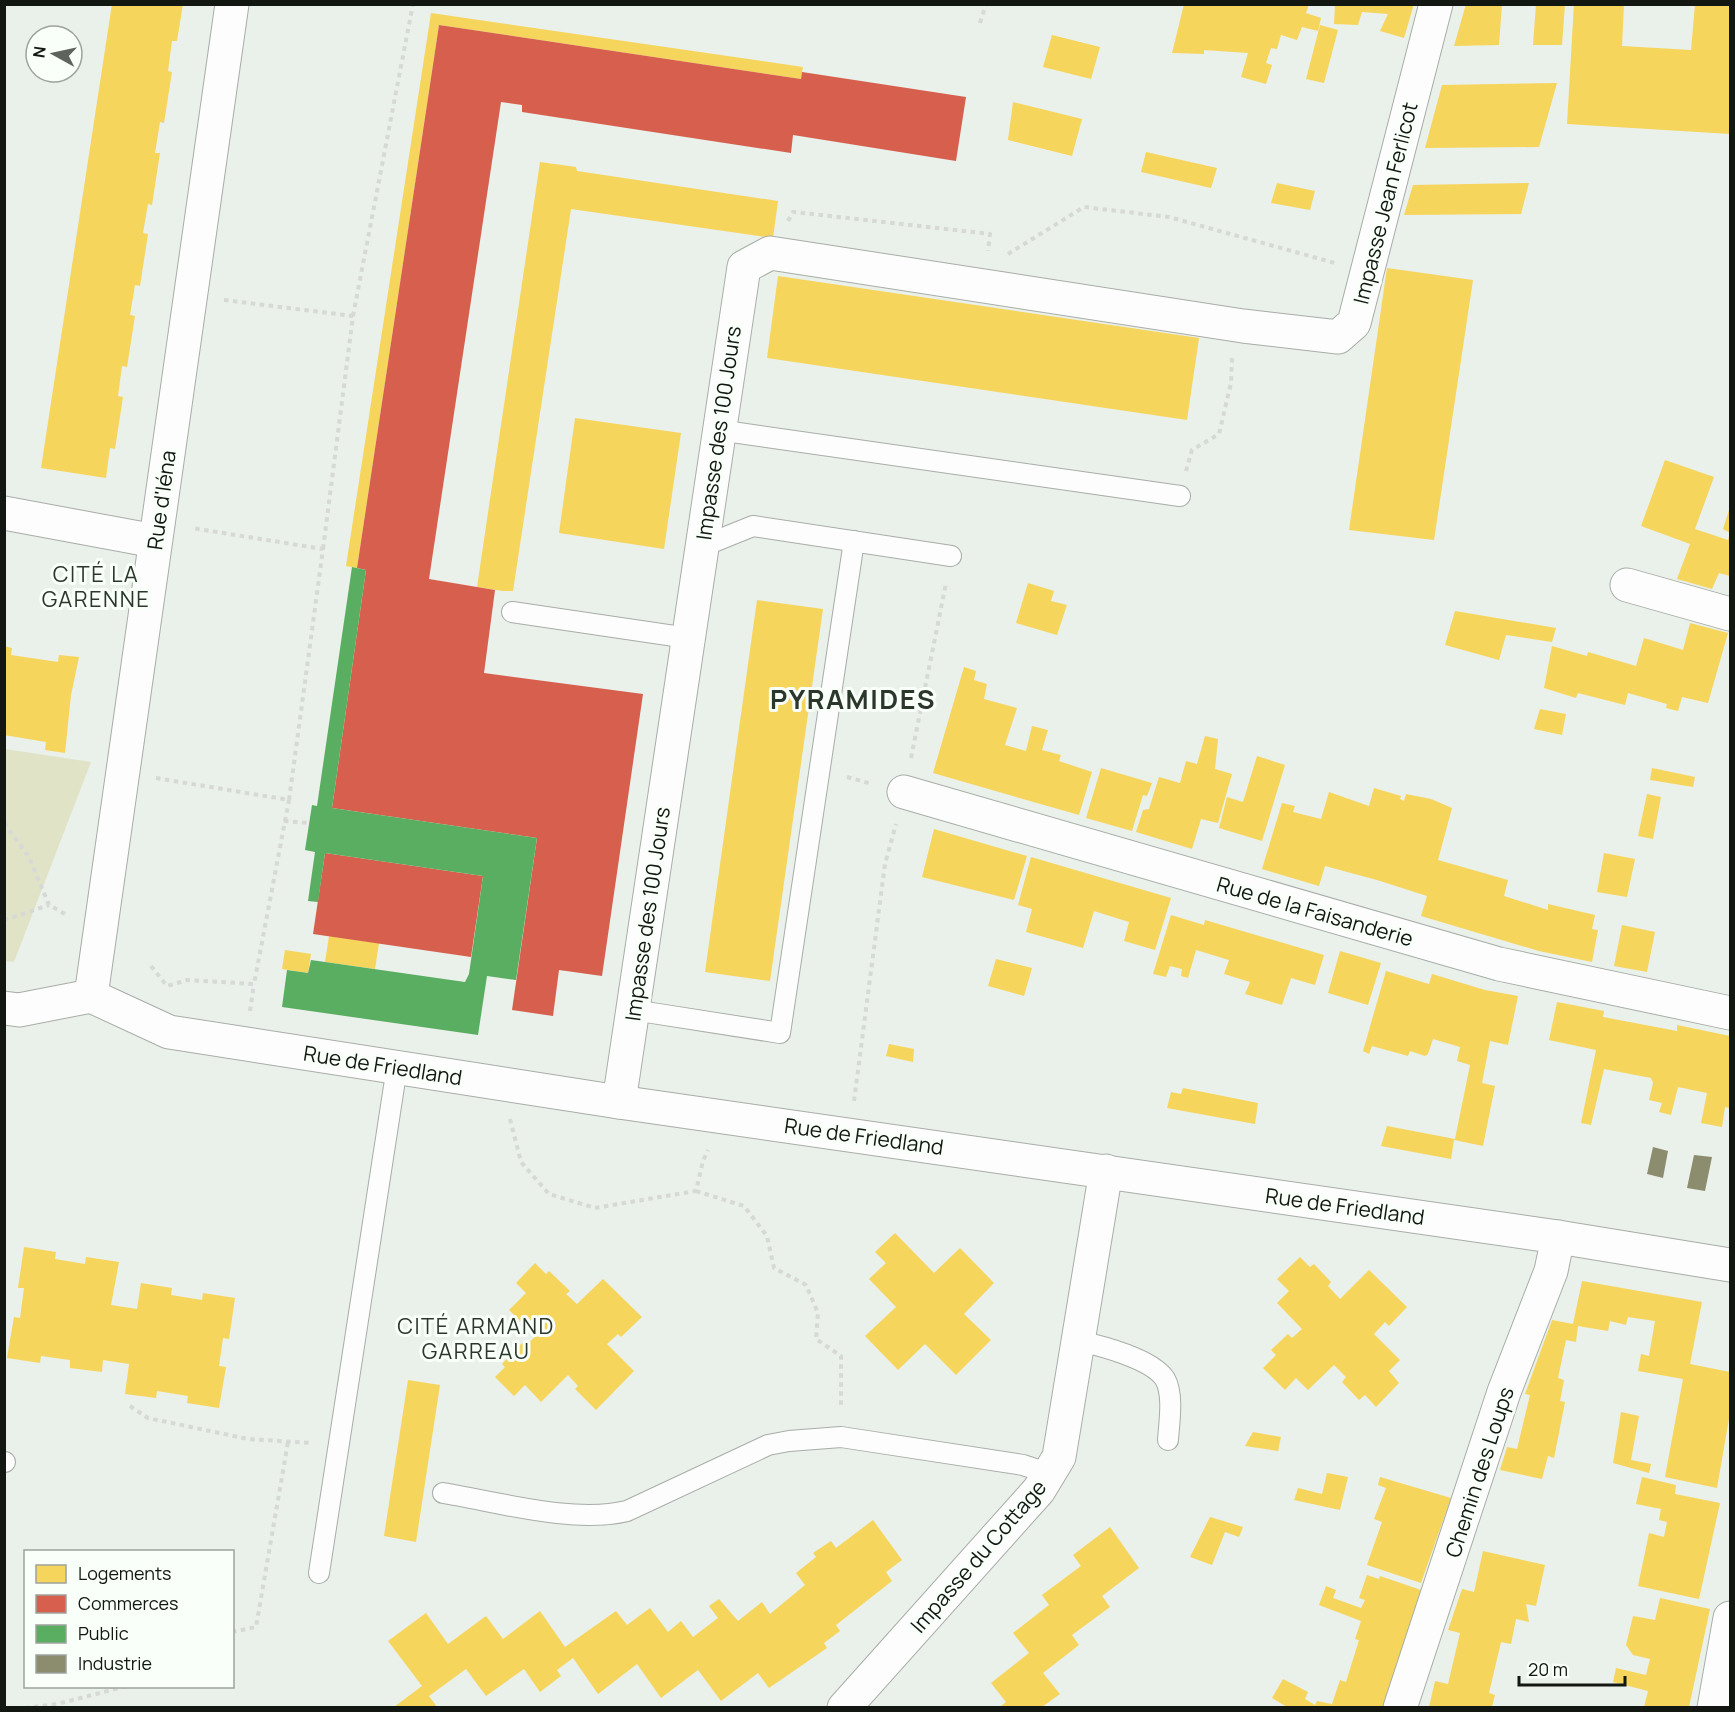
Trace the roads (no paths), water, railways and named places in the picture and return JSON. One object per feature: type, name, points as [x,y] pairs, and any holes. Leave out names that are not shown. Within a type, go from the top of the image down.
[{"type":"street","name":"Rue d'Iéna","points":[[91,996],[232,4]]},
{"type":"street","name":"Impasse Jean Ferlicot","points":[[1238,325],[1338,337],[1354,323],[1436,4]]},
{"type":"street","name":"Impasse des 100 Jours","points":[[619,1102],[744,267],[770,253],[1238,325]]},
{"type":"street","points":[[4,513],[156,531]]},
{"type":"street","points":[[1627,585],[1731,614]]},
{"type":"street","name":"Rue de la Faisanderie","points":[[904,792],[1499,964],[1731,1013]]},
{"type":"street","points":[[4,1008],[19,1010],[91,996]]},
{"type":"street","name":"Rue de Friedland","points":[[91,996],[169,1032],[619,1102],[1558,1237],[1731,1265]]},
{"type":"street","name":"Impasse du Cottage","points":[[844,1707],[1050,1474],[1059,1457],[1106,1171]]},
{"type":"street","name":"Chemin des Loups","points":[[1400,1707],[1504,1392],[1551,1271],[1558,1237]]},
{"type":"street","points":[[1714,1707],[1731,1618]]},
{"type":"lane","points":[[718,430],[1180,496]]},
{"type":"lane","points":[[701,547],[753,526],[951,556]]},
{"type":"lane","points":[[633,1010],[780,1033],[854,541]]},
{"type":"lane","points":[[512,612],[688,638]]},
{"type":"lane","points":[[319,1573],[397,1067]]},
{"type":"lane","points":[[1079,1341],[1110,1348],[1152,1368],[1165,1379],[1169,1393],[1168,1440]]},
{"type":"lane","points":[[443,1493],[579,1515],[605,1516],[627,1511],[768,1445],[841,1437],[1023,1465],[1050,1474]]},
{"type":"district","name":"CITÉ LA GARENNE","points":[[96,586]]},
{"type":"district","name":"PYRAMIDES","points":[[853,698]]},
{"type":"district","name":"CITÉ ARMAND GARREAU","points":[[476,1338]]}]
